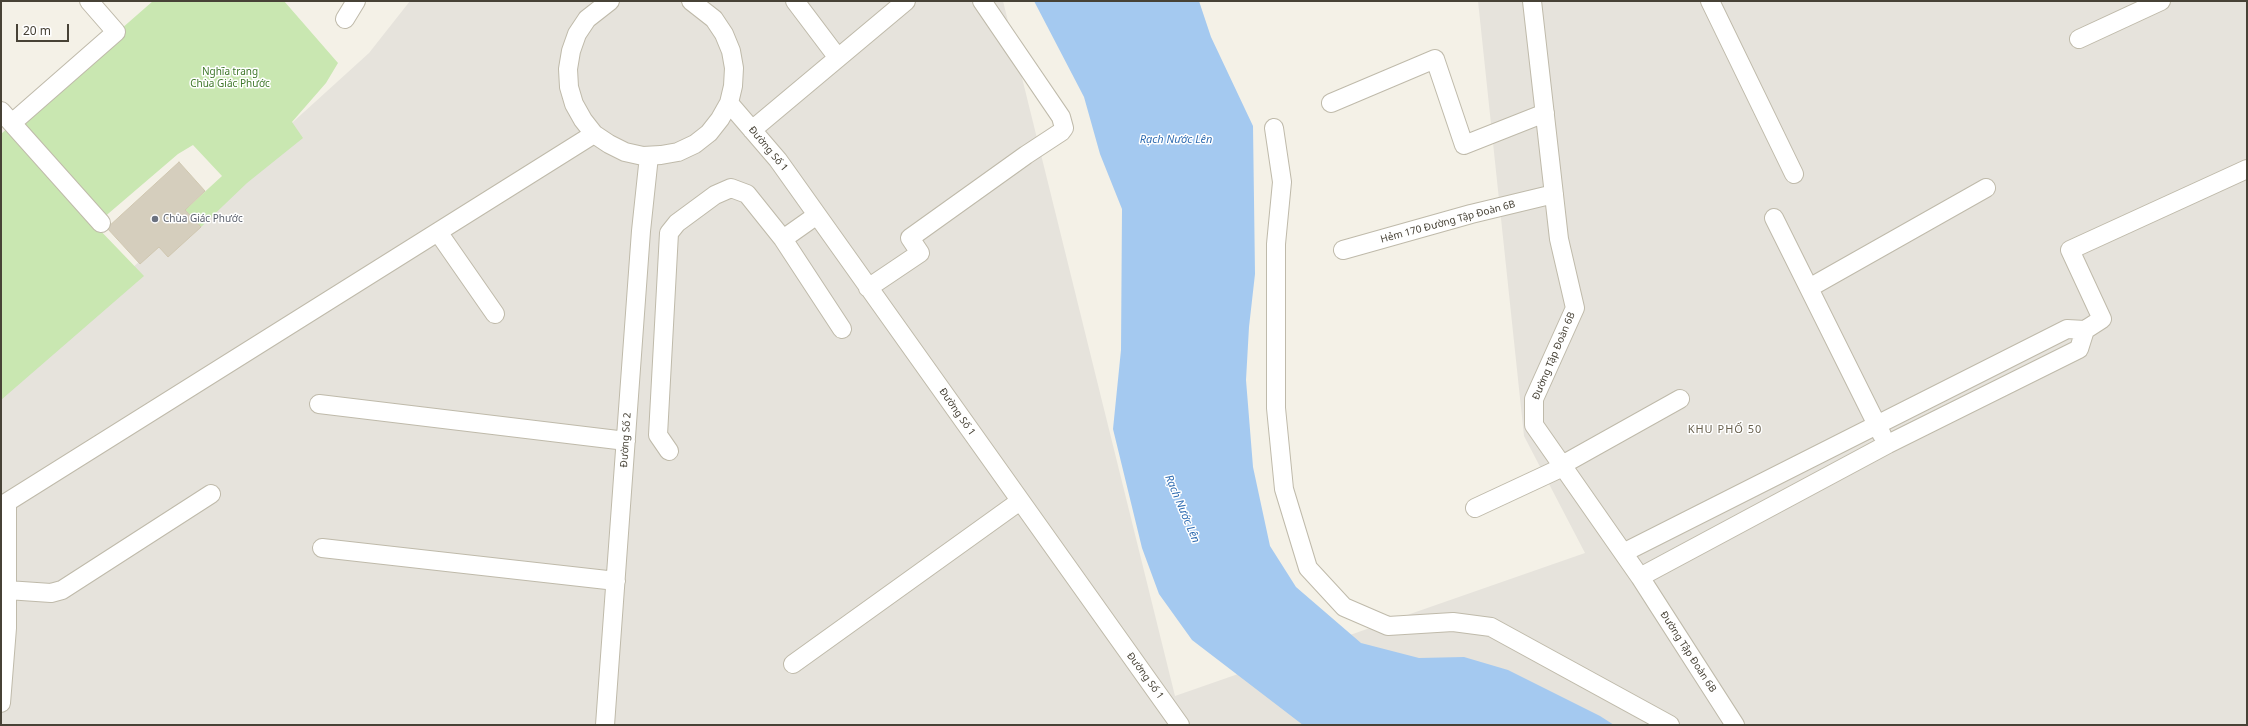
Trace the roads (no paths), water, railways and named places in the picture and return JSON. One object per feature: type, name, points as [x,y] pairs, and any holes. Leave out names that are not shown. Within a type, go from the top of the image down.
[{"type":"street","points":[[89,1],[116,32],[6,117],[101,223]]},
{"type":"street","points":[[345,19],[356,1]]},
{"type":"street","points":[[610,1],[587,19],[577,34],[571,51],[568,69],[569,86],[574,104],[583,120],[594,134],[625,152],[649,156],[678,152],[695,144],[709,133],[720,119],[729,103],[734,80],[731,51],[724,34],[714,19],[701,7],[691,1]]},
{"type":"street","points":[[795,1],[838,58]]},
{"type":"street","points":[[752,130],[906,1]]},
{"type":"street","points":[[868,288],[920,253],[910,238],[1064,128],[1061,117],[982,1]]},
{"type":"street","name":"Đường Tập Đoàn 6B","points":[[1532,1],[1559,239],[1575,308],[1534,399],[1534,425],[1640,577],[1730,724]]},
{"type":"street","points":[[1710,1],[1794,174]]},
{"type":"street","points":[[2080,39],[2161,1]]},
{"type":"street","points":[[1331,103],[1435,59],[1464,144],[1544,113]]},
{"type":"street","name":"Đường Số 1","points":[[729,103],[778,160],[1180,725]]},
{"type":"street","points":[[1274,128],[1282,182],[1276,244],[1276,408],[1284,489],[1308,568],[1344,607],[1388,626],[1453,622],[1491,627],[1670,725]]},
{"type":"street","points":[[1,703],[7,628],[4,504],[594,134]]},
{"type":"street","name":"Đường Số 2","points":[[606,725],[626,440],[649,156]]},
{"type":"street","points":[[1623,553],[2067,329],[2085,330],[2102,319],[2070,250],[2247,169]]},
{"type":"street","points":[[669,451],[658,436],[669,233],[677,223],[715,195],[731,188],[747,194],[783,239],[842,328]]},
{"type":"street","points":[[1809,288],[1986,188]]},
{"type":"street","name":"Hẻm 170 Đường Tập Đoàn 6B","points":[[1343,250],[1471,214],[1554,194]]},
{"type":"street","points":[[783,239],[817,215]]},
{"type":"street","points":[[1774,218],[1875,425],[1888,444]]},
{"type":"street","points":[[438,232],[495,314]]},
{"type":"street","points":[[1640,577],[1888,444],[2078,349],[2085,330]]},
{"type":"street","points":[[1475,508],[1562,466],[1680,400]]},
{"type":"street","points":[[319,404],[626,440]]},
{"type":"street","points":[[7,590],[51,593],[62,590],[211,494]]},
{"type":"street","points":[[793,664],[1020,500]]},
{"type":"street","points":[[322,548],[616,581]]},
{"type":"water","name":"Rạch Nước Lên","points":[[1034,1],[1199,1],[1211,37],[1253,126],[1255,274],[1249,327],[1246,380],[1253,467],[1270,546],[1296,587],[1361,643],[1419,658],[1464,657],[1508,670],[1600,716],[1614,725],[1303,725],[1192,640],[1159,594],[1142,548],[1113,429],[1121,350],[1122,209],[1100,154],[1084,97]]},
{"type":"place","name":"Chùa Giác Phước","points":[[155,219]]},
{"type":"district","name":"KHU PHỐ 50","points":[[1725,430]]},
{"type":"park label","name":"Nghĩa trang Chùa Giác Phước","points":[[230,78]]}]
